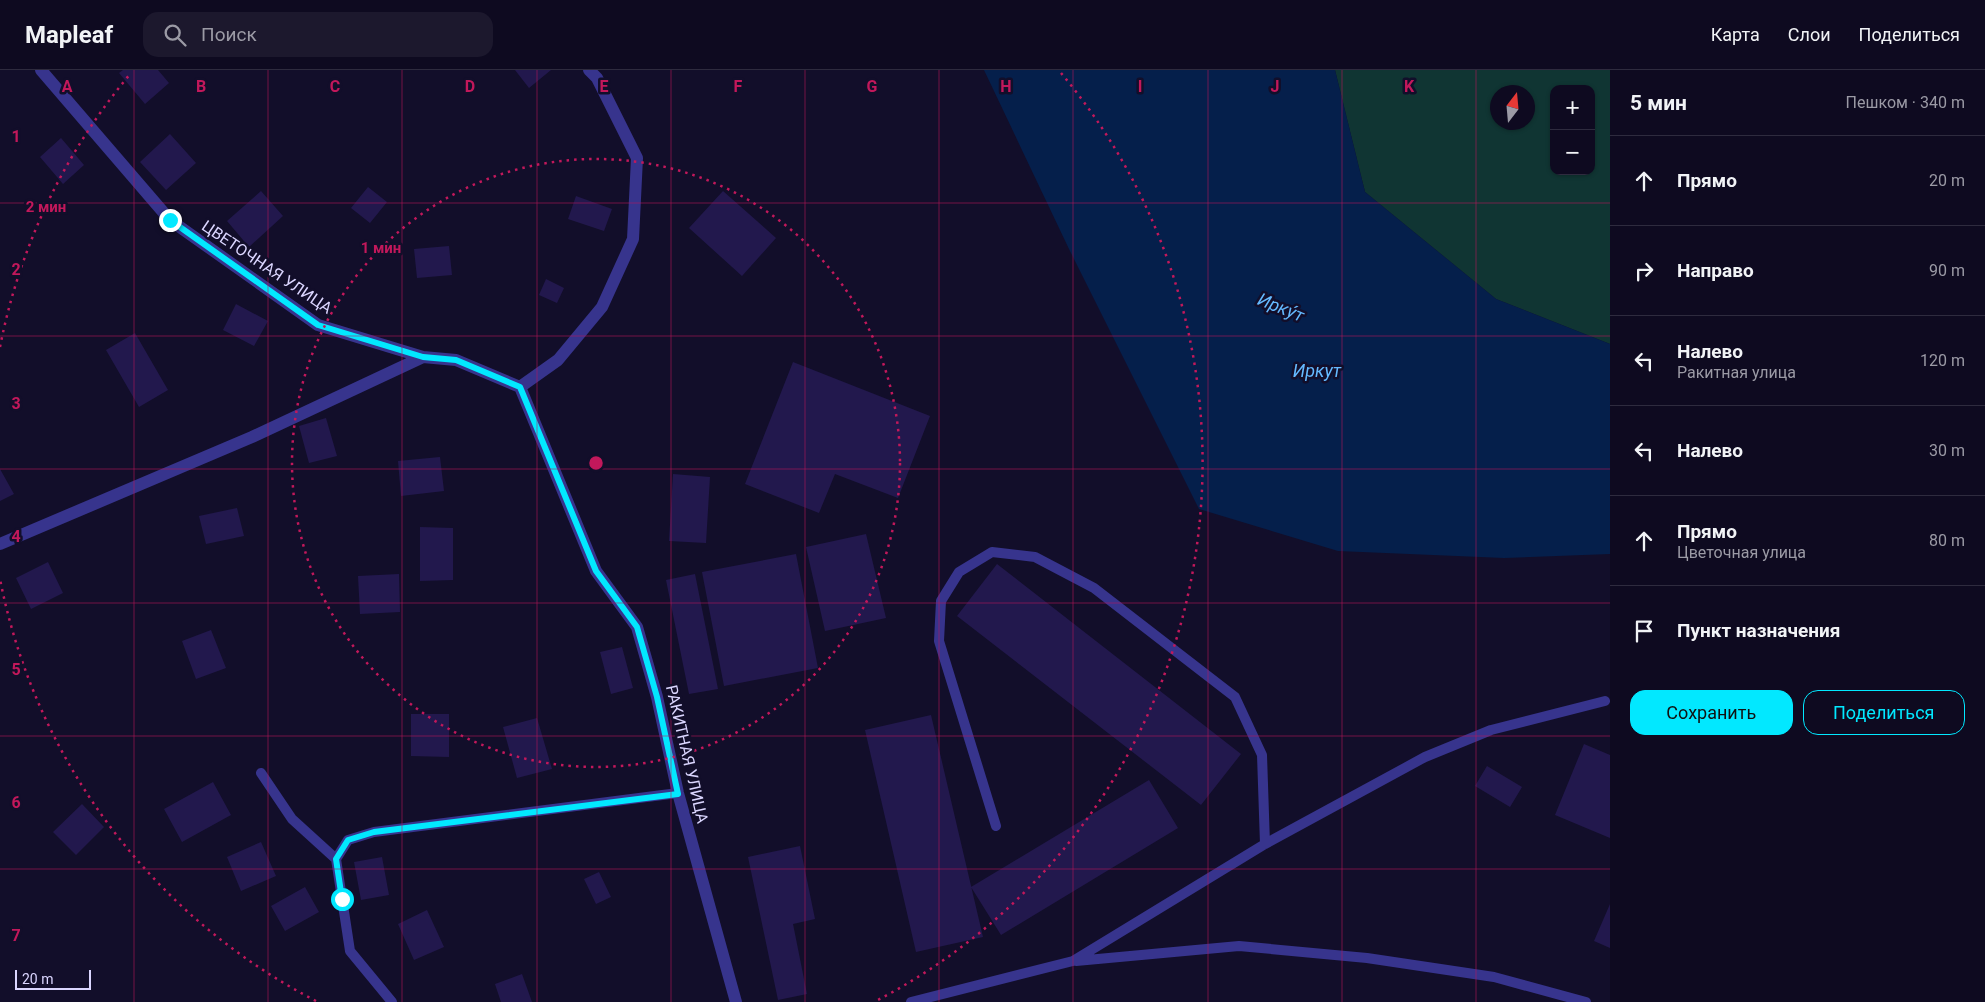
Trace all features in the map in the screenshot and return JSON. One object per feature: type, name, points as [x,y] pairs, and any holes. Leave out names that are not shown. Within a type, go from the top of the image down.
[{"type":"street","name":"ЦВЕТОЧНАЯ УЛИЦА","points":[[41,70],[170,220],[318,325],[423,357],[456,360],[520,387]]},
{"type":"street","points":[[520,387],[558,360],[602,306],[633,239],[637,158],[597,78],[589,70]]},
{"type":"street","points":[[0,544],[252,437],[423,357]]},
{"type":"street","name":"РАКИТНАЯ УЛИЦА","points":[[520,387],[596,571],[637,627],[657,697],[678,794],[736,1002]]},
{"type":"lane","points":[[996,826],[939,641],[941,601],[959,572],[992,552],[1035,557],[1094,588],[1235,697],[1262,755],[1265,844]]},
{"type":"lane","points":[[1073,961],[1265,844],[1425,757],[1491,730],[1605,701]]},
{"type":"lane","points":[[261,773],[292,820],[336,859],[350,951],[392,1002]]},
{"type":"lane","points":[[336,859],[348,840],[374,832],[678,794]]},
{"type":"lane","points":[[911,1002],[1073,961],[1239,946],[1367,958],[1494,977],[1586,1002]]},
{"type":"green space","points":[[1335,70],[1610,70],[1610,344],[1496,299],[1365,192]]},
{"type":"water","name":"Иркут","points":[[984,70],[1335,70],[1365,192],[1496,299],[1610,344],[1610,554],[1504,558],[1338,551],[1199,509],[1069,249]]},
{"type":"building","points":[[123,70],[158,70],[169,83],[145,104],[119,73]]},
{"type":"building","points":[[515,70],[551,70],[529,88]]},
{"type":"building","points":[[170,134],[196,163],[166,190],[140,162]]},
{"type":"building","points":[[61,138],[84,165],[63,184],[40,157]]},
{"type":"building","points":[[368,187],[387,202],[370,223],[351,208]]},
{"type":"building","points":[[261,191],[283,216],[249,247],[227,221]]},
{"type":"building","points":[[723,191],[776,238],[742,276],[689,228]]},
{"type":"building","points":[[576,196],[612,209],[604,231],[568,219]]},
{"type":"building","points":[[449,246],[452,275],[417,278],[414,249]]},
{"type":"building","points":[[546,279],[564,288],[557,303],[539,295]]},
{"type":"building","points":[[236,304],[268,321],[254,346],[223,330]]},
{"type":"building","points":[[135,333],[168,390],[139,407],[106,350]]},
{"type":"building","points":[[793,362],[930,416],[898,498],[835,474],[819,513],[745,484]]},
{"type":"building","points":[[326,418],[337,456],[309,463],[299,426]]},
{"type":"building","points":[[440,457],[444,491],[401,496],[398,461]]},
{"type":"building","points":[[0,469],[14,494],[0,501]]},
{"type":"building","points":[[673,474],[710,477],[706,543],[669,541]]},
{"type":"building","points":[[237,508],[244,536],[206,544],[199,516]]},
{"type":"building","points":[[420,527],[453,528],[453,580],[420,581]]},
{"type":"building","points":[[866,534],[886,618],[825,631],[806,547]]},
{"type":"building","points":[[796,554],[818,668],[724,686],[702,572]]},
{"type":"building","points":[[48,562],[63,593],[31,609],[16,578]]},
{"type":"building","points":[[997,564],[1241,754],[1201,805],[957,616]]},
{"type":"building","points":[[399,574],[400,612],[360,614],[358,576]]},
{"type":"building","points":[[695,574],[718,689],[689,694],[666,580]]},
{"type":"building","points":[[211,630],[226,668],[196,679],[182,641]]},
{"type":"building","points":[[622,647],[633,688],[611,694],[600,652]]},
{"type":"building","points":[[411,714],[449,714],[449,757],[411,756]]},
{"type":"building","points":[[931,715],[983,937],[916,952],[865,730]]},
{"type":"building","points":[[537,718],[552,769],[517,778],[503,727]]},
{"type":"building","points":[[1584,744],[1610,755],[1610,838],[1555,815]]},
{"type":"building","points":[[1487,766],[1522,787],[1510,807],[1475,786]]},
{"type":"building","points":[[1149,780],[1178,828],[1001,935],[971,887]]},
{"type":"building","points":[[213,782],[231,815],[182,842],[164,809]]},
{"type":"building","points":[[82,804],[104,827],[76,855],[53,832]]},
{"type":"building","points":[[261,842],[276,876],[241,891],[227,857]]},
{"type":"building","points":[[800,846],[815,919],[793,924],[807,994],[778,1000],[748,857]]},
{"type":"building","points":[[382,857],[389,895],[361,900],[354,862]]},
{"type":"building","points":[[599,872],[611,897],[596,904],[584,879]]},
{"type":"building","points":[[305,887],[319,912],[285,931],[271,906]]},
{"type":"building","points":[[1610,904],[1610,948],[1594,941]]},
{"type":"building","points":[[427,910],[444,947],[414,960],[398,924]]},
{"type":"building","points":[[522,974],[532,1002],[501,1002],[495,984]]},
{"type":"route","points":[[170,220],[318,325],[423,357],[456,360],[520,387],[596,571],[637,627],[657,697],[678,794],[611,800],[374,832],[348,840],[336,859],[342,899]]},
{"type":"water label","name":"Ирку́т","points":[[1281,307]]}]
